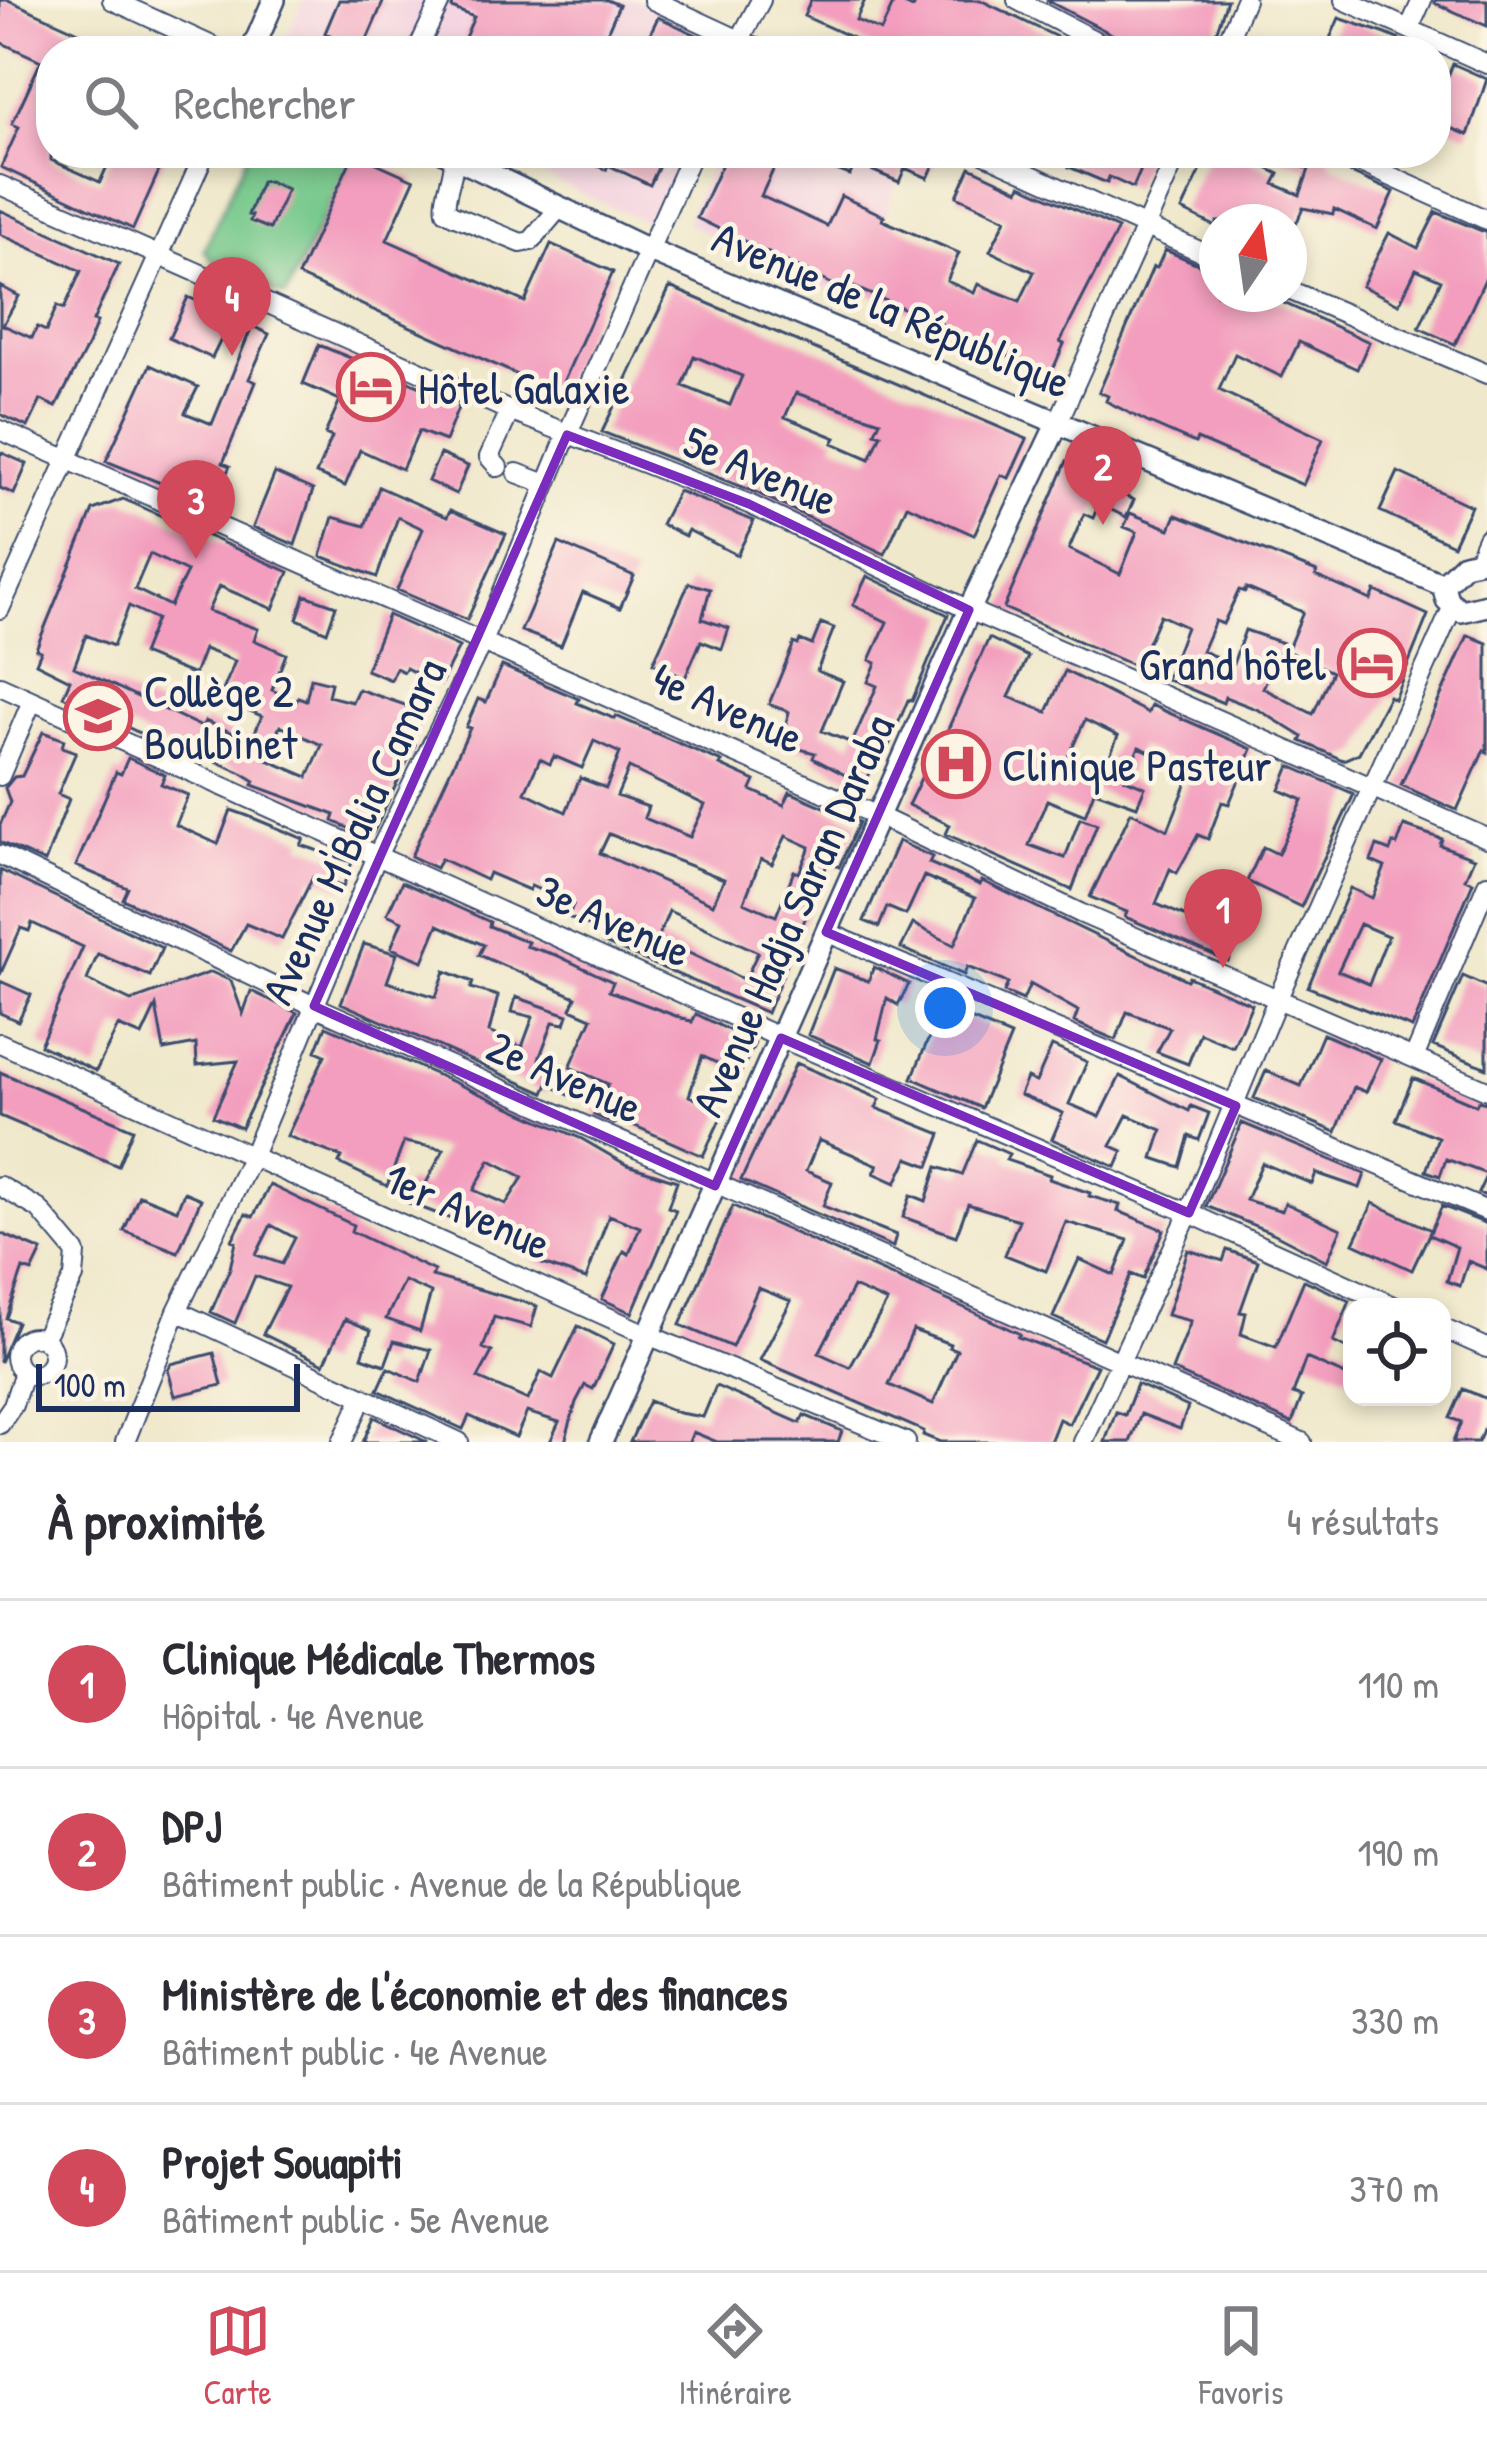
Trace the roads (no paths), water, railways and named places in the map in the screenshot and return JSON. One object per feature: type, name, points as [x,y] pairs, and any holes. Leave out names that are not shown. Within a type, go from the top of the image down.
[{"type":"main road","points":[[258,36],[274,0]]},
{"type":"main road","name":"Avenue de la République","points":[[478,168],[650,251],[1444,585]]},
{"type":"main road","name":"Avenue Hadja Saran Daraba","points":[[601,1442],[969,610],[1059,420]]},
{"type":"main road","points":[[1484,552],[1444,585],[1453,606],[1470,611],[1487,605]]},
{"type":"street","points":[[112,0],[190,36]]},
{"type":"street","points":[[424,36],[441,0]]},
{"type":"street","points":[[653,0],[720,36]]},
{"type":"street","points":[[742,36],[761,0]]},
{"type":"street","points":[[1017,0],[1086,36]]},
{"type":"street","points":[[1229,36],[1245,0]]},
{"type":"street","points":[[1344,0],[1425,36]]},
{"type":"street","points":[[1409,29],[1422,0]]},
{"type":"street","points":[[1451,48],[1487,64]]},
{"type":"street","points":[[0,609],[198,168]]},
{"type":"street","points":[[453,168],[446,211],[521,243],[531,241],[560,207]]},
{"type":"street","name":"Avenue M'Balia Camara","points":[[124,1442],[176,1310],[252,1156],[376,856],[482,642],[567,434],[686,168]]},
{"type":"street","points":[[1015,168],[1199,251]]},
{"type":"street","points":[[1059,420],[1171,168]]},
{"type":"street","points":[[1372,168],[1487,220]]},
{"type":"street","name":"5e Avenue","points":[[0,185],[510,411],[749,504],[969,610],[1487,838]]},
{"type":"street","points":[[1307,298],[1487,374]]},
{"type":"street","points":[[510,411],[488,457],[507,470],[546,484]]},
{"type":"street","name":"4e Avenue","points":[[0,430],[1487,1090]]},
{"type":"street","points":[[1083,1442],[1237,1106],[1277,1000],[1453,606]]},
{"type":"street","name":"3e Avenue","points":[[0,686],[781,1039],[1376,1298]]},
{"type":"street","points":[[0,776],[32,701]]},
{"type":"street","name":"2e Avenue","points":[[0,855],[314,1006],[1301,1442]]},
{"type":"street","points":[[1414,1058],[1487,884]]},
{"type":"street","points":[[826,932],[1487,1210]]},
{"type":"street","name":"1er Avenue","points":[[0,1043],[648,1335],[906,1442]]},
{"type":"street","points":[[0,1186],[39,1209],[76,1253],[74,1277],[43,1339],[52,1349],[52,1362],[37,1374],[24,1372],[13,1405],[0,1424]]},
{"type":"street","points":[[176,1310],[459,1442]]},
{"type":"street","points":[[1451,1332],[1487,1348]]},
{"type":"street","points":[[342,1442],[363,1397]]},
{"type":"place","name":"Projet Souapiti","points":[[232,356]]},
{"type":"place","name":"Hôtel Galaxie","points":[[371,387]]},
{"type":"place","name":"DPJ","points":[[1103,525]]},
{"type":"place","name":"Ministère de l'économie et des finances","points":[[196,559]]},
{"type":"place","name":"Grand hôtel","points":[[1372,663]]},
{"type":"place","name":"Collège 2 Boulbinet","points":[[98,716]]},
{"type":"place","name":"Clinique Pasteur","points":[[956,764]]},
{"type":"place","name":"Clinique Médicale Thermos","points":[[1223,968]]}]
